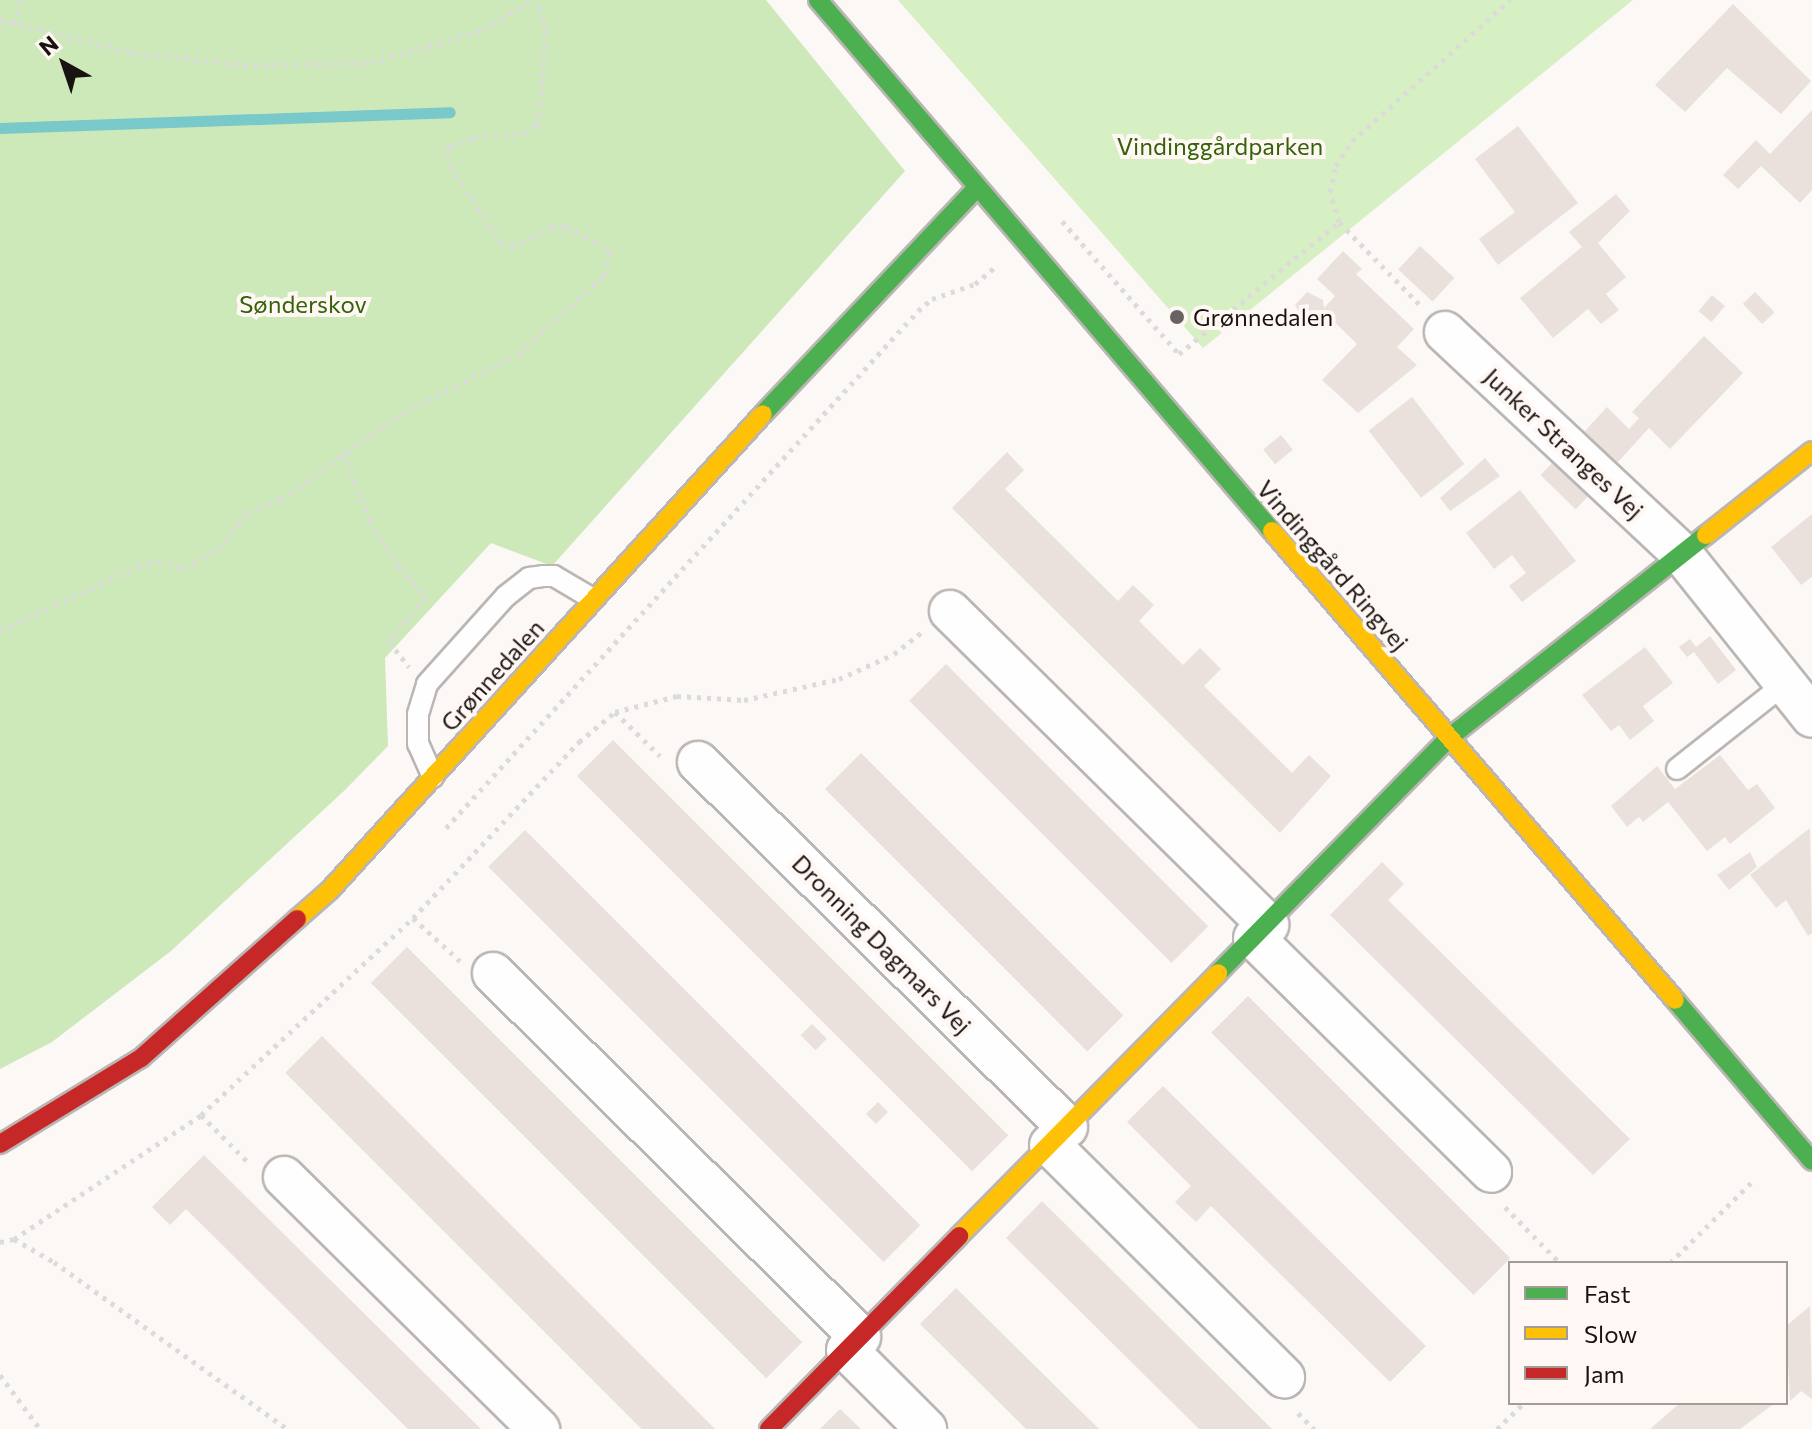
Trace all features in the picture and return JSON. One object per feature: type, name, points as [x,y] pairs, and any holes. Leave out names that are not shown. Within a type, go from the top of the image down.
[{"type":"street","name":"Vindinggård Ringvej","points":[[818,0],[976,189],[1024,241],[1812,1161]]},
{"type":"street","name":"Grønnedalen","points":[[0,1144],[141,1058],[330,890],[897,267],[976,189]]},
{"type":"street","name":"Junker Stranges Vej","points":[[1445,332],[1682,554],[1812,717]]},
{"type":"street","points":[[769,1429],[1450,737],[1812,451]]},
{"type":"street","points":[[950,611],[1491,1172]]},
{"type":"street","name":"Dronning Dagmars Vej","points":[[698,762],[1058,1136],[1284,1377]]},
{"type":"street","points":[[493,973],[853,1344],[926,1429]]},
{"type":"street","points":[[284,1177],[539,1429]]},
{"type":"lane","points":[[433,777],[418,744],[418,714],[427,684],[506,596],[529,578],[554,576],[593,599]]},
{"type":"lane","points":[[1677,769],[1786,683]]},
{"type":"path","points":[[14,24],[21,0]]},
{"type":"path","points":[[0,20],[135,53],[229,63],[371,63],[483,30],[535,0],[546,30],[538,125],[524,133],[474,138],[449,147],[447,161],[502,244],[514,246],[552,227],[565,227],[605,247],[608,266],[518,354],[401,414],[281,499],[249,512],[219,549],[184,569],[158,560],[137,567],[0,631]]},
{"type":"path","points":[[1445,332],[1339,222],[1330,192],[1336,166],[1352,141],[1510,0]]},
{"type":"path","points":[[443,831],[918,311],[932,299],[975,284],[1048,220],[1070,226],[1179,354]]},
{"type":"path","points":[[1144,381],[1339,222]]},
{"type":"path","points":[[344,452],[369,520],[399,568],[426,597],[389,642],[427,684]]},
{"type":"path","points":[[0,1242],[14,1239],[201,1115],[413,918],[579,742],[615,712],[677,696],[744,700],[839,679],[894,654],[950,611]]},
{"type":"path","points":[[615,712],[670,765],[698,762]]},
{"type":"path","points":[[413,918],[469,969],[493,973]]},
{"type":"path","points":[[201,1115],[266,1180],[284,1177]]},
{"type":"path","points":[[1491,1172],[1489,1190],[1558,1261]]},
{"type":"path","points":[[1672,1261],[1754,1180]]},
{"type":"path","points":[[14,1239],[287,1429]]},
{"type":"path","points":[[0,1375],[40,1429]]},
{"type":"path","points":[[1497,1429],[1522,1405]]},
{"type":"green space","name":"Sønderskov","points":[[0,0],[766,0],[905,171],[552,566],[491,543],[385,658],[388,746],[345,790],[171,951],[52,1042],[0,1069]]},
{"type":"green space","name":"Vindinggårdparken","points":[[898,0],[1633,0],[1203,348]]},
{"type":"building","points":[[1733,4],[1811,81],[1781,114],[1727,68],[1685,112],[1655,85]]},
{"type":"building","points":[[1812,110],[1812,190],[1800,203],[1761,166],[1738,189],[1723,175],[1756,140],[1770,154]]},
{"type":"building","points":[[1518,126],[1578,203],[1498,265],[1479,239],[1515,212],[1475,159]]},
{"type":"building","points":[[1616,194],[1630,211],[1598,243],[1626,277],[1606,294],[1619,310],[1601,324],[1588,309],[1553,338],[1520,298],[1582,247],[1569,232]]},
{"type":"building","points":[[1420,246],[1454,278],[1433,301],[1398,269]]},
{"type":"building","points":[[1343,251],[1362,269],[1356,274],[1414,329],[1397,347],[1417,365],[1358,413],[1322,380],[1357,344],[1322,310],[1312,321],[1304,320],[1295,305],[1307,292],[1323,300],[1324,308],[1335,296],[1317,279]]},
{"type":"building","points":[[1755,292],[1774,312],[1762,324],[1743,304]]},
{"type":"building","points":[[1712,295],[1725,306],[1712,322],[1699,311]]},
{"type":"building","points":[[1704,336],[1743,373],[1670,449],[1649,428],[1617,463],[1584,432],[1607,407],[1629,429],[1639,418],[1632,412]]},
{"type":"building","points":[[1412,397],[1464,464],[1421,498],[1369,431]]},
{"type":"building","points":[[1281,435],[1293,450],[1275,464],[1263,449]]},
{"type":"building","points":[[1007,452],[1024,470],[1005,489],[1118,601],[1133,585],[1154,605],[1139,621],[1183,665],[1200,648],[1221,669],[1204,686],[1292,773],[1309,755],[1331,776],[1280,833],[952,508]]},
{"type":"building","points":[[1485,458],[1500,476],[1450,511],[1440,498]]},
{"type":"building","points":[[1555,460],[1590,494],[1576,509],[1540,475]]},
{"type":"building","points":[[1520,490],[1576,561],[1522,602],[1509,586],[1526,573],[1512,555],[1494,569],[1466,533]]},
{"type":"building","points":[[1812,514],[1812,577],[1801,585],[1771,547]]},
{"type":"building","points":[[1710,636],[1736,670],[1718,684],[1694,652],[1687,657],[1679,647],[1690,639],[1696,647]]},
{"type":"building","points":[[1645,647],[1673,683],[1643,706],[1654,721],[1630,740],[1619,725],[1611,731],[1582,695]]},
{"type":"building","points":[[946,664],[1208,926],[1172,963],[909,701]]},
{"type":"building","points":[[613,740],[1008,1135],[972,1171],[577,776]]},
{"type":"building","points":[[861,753],[1123,1015],[1087,1051],[825,789]]},
{"type":"building","points":[[1720,755],[1748,790],[1757,784],[1775,808],[1730,844],[1725,837],[1707,851],[1668,802],[1643,822],[1639,817],[1627,827],[1611,806],[1657,766],[1675,789]]},
{"type":"building","points":[[1810,828],[1812,933],[1808,936],[1786,900],[1776,908],[1750,875]]},
{"type":"building","points":[[525,830],[920,1225],[884,1262],[488,867]]},
{"type":"building","points":[[1750,852],[1757,867],[1729,890],[1717,875]]},
{"type":"building","points":[[1382,862],[1404,884],[1388,900],[1630,1139],[1593,1175],[1330,915]]},
{"type":"building","points":[[407,947],[802,1342],[766,1378],[371,983]]},
{"type":"building","points":[[1248,996],[1510,1258],[1474,1295],[1211,1033]]},
{"type":"building","points":[[812,1024],[827,1039],[816,1050],[801,1035]]},
{"type":"building","points":[[322,1036],[715,1429],[641,1429],[285,1073]]},
{"type":"building","points":[[1163,1086],[1426,1346],[1390,1382],[1211,1206],[1196,1222],[1175,1202],[1191,1186],[1127,1122]]},
{"type":"building","points":[[878,1102],[888,1112],[876,1124],[866,1114]]},
{"type":"building","points":[[204,1155],[481,1429],[408,1429],[186,1209],[170,1225],[152,1207]]},
{"type":"building","points":[[1042,1201],[1272,1429],[1199,1429],[1006,1238]]},
{"type":"building","points":[[956,1288],[1099,1429],[1026,1429],[920,1324]]},
{"type":"building","points":[[1810,1306],[1812,1399],[1801,1391],[1790,1401],[1788,1324]]},
{"type":"building","points":[[1678,1405],[1772,1405],[1740,1429],[1650,1429]]},
{"type":"building","points":[[840,1409],[861,1429],[820,1429]]},
{"type":"waterway","points":[[0,128],[450,112]]},
{"type":"traffic: fast","points":[[818,0],[1272,531]]},
{"type":"traffic: fast","points":[[763,414],[976,189]]},
{"type":"traffic: fast","points":[[1218,973],[1450,737],[1706,535]]},
{"type":"traffic: fast","points":[[1675,1000],[1812,1161]]},
{"type":"traffic: slow","points":[[297,919],[330,890],[763,414]]},
{"type":"traffic: slow","points":[[1706,535],[1812,451]]},
{"type":"traffic: slow","points":[[1272,531],[1675,1000]]},
{"type":"traffic: slow","points":[[959,1236],[1218,973]]},
{"type":"traffic: jam","points":[[0,1144],[141,1058],[297,919]]},
{"type":"traffic: jam","points":[[769,1429],[959,1236]]},
{"type":"place","name":"Grønnedalen","points":[[1177,317]]}]
